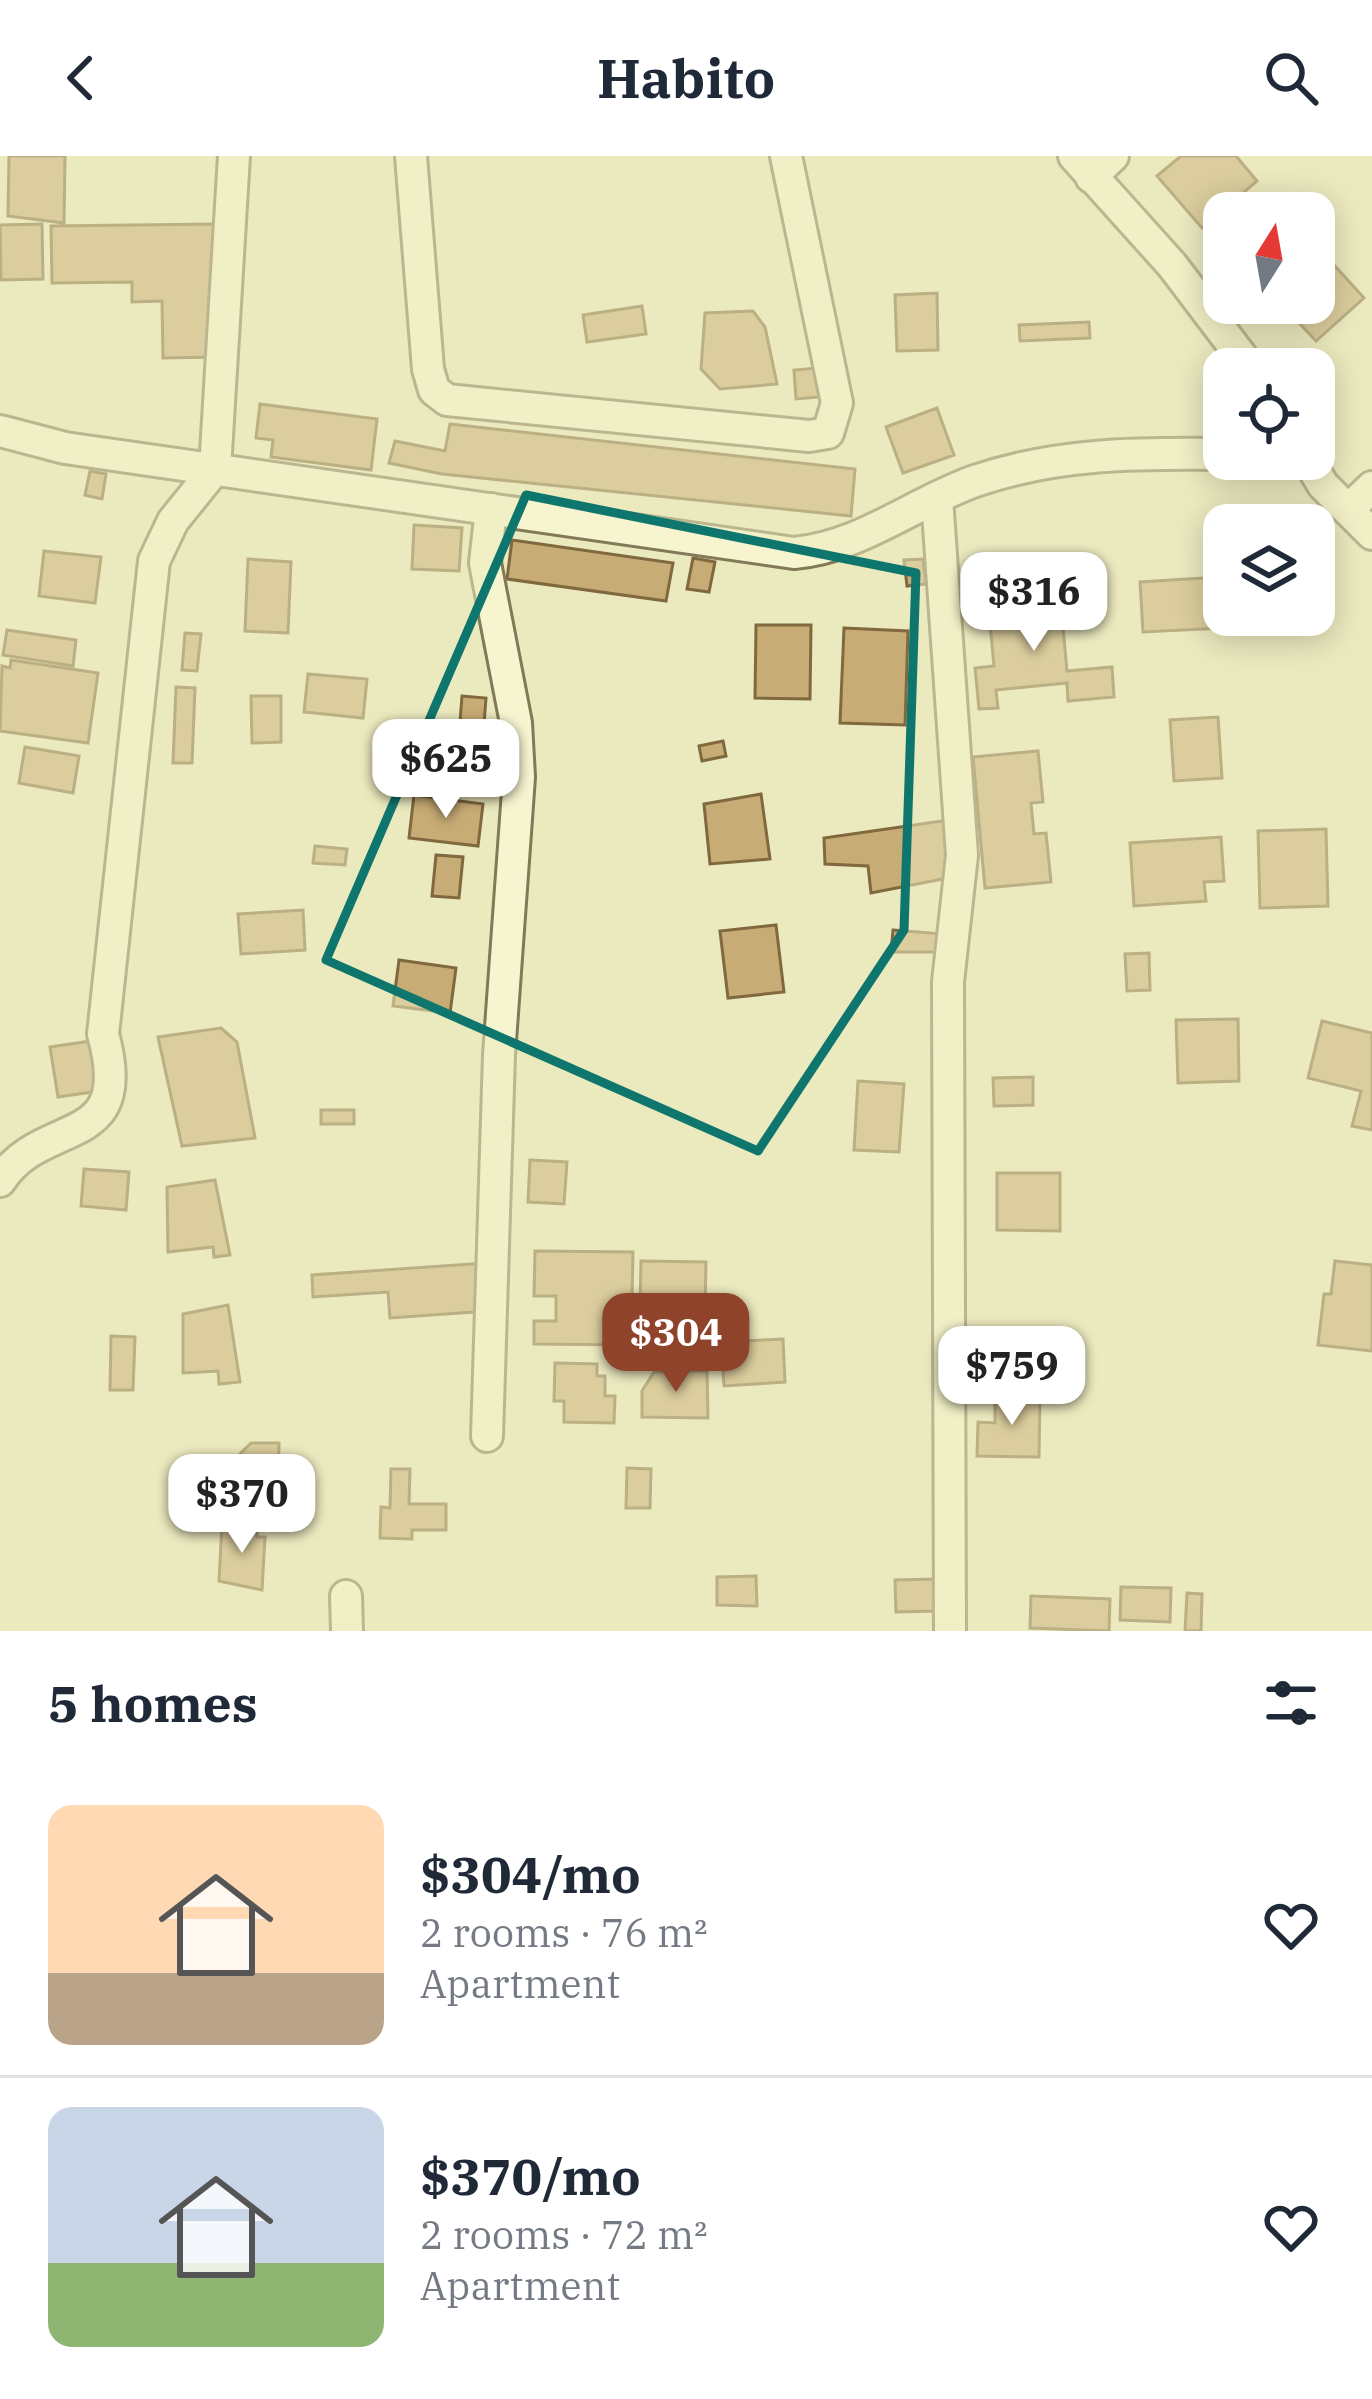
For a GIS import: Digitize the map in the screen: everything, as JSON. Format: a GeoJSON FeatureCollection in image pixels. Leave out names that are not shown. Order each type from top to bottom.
{"type":"FeatureCollection","features":[{"type":"Feature","properties":{"kind":"street"},"geometry":{"type":"LineString","coordinates":[[0,1181],[10,1165],[100,1113],[112,1088],[113,1071],[103,1034],[154,561],[172,521],[215,469],[234,156]]}},
{"type":"Feature","properties":{"kind":"street"},"geometry":{"type":"LineString","coordinates":[[411,156],[428,369],[434,390],[447,400],[809,436],[828,433],[837,403],[786,156]]}},
{"type":"Feature","properties":{"kind":"street"},"geometry":{"type":"LineString","coordinates":[[1093,163],[1234,348]]}},
{"type":"Feature","properties":{"kind":"street"},"geometry":{"type":"LineString","coordinates":[[0,431],[28,442],[794,553],[852,541],[937,498],[1048,460],[1115,453],[1203,454]]}},
{"type":"Feature","properties":{"kind":"street"},"geometry":{"type":"LineString","coordinates":[[1324,480],[1372,534]]}},
{"type":"Feature","properties":{"kind":"street"},"geometry":{"type":"LineString","coordinates":[[1348,509],[1372,487]]}},
{"type":"Feature","properties":{"kind":"street"},"geometry":{"type":"LineString","coordinates":[[937,498],[962,855],[948,982],[950,1631]]}},
{"type":"Feature","properties":{"kind":"street"},"geometry":{"type":"LineString","coordinates":[[487,1436],[499,1054],[519,777],[516,724],[485,563],[491,509]]}},
{"type":"Feature","properties":{"kind":"street"},"geometry":{"type":"LineString","coordinates":[[346,1596],[347,1631]]}},
{"type":"Feature","properties":{"kind":"highlighted area"},"geometry":{"type":"Polygon","coordinates":[[[526,495],[916,573],[904,930],[758,1151],[326,960],[526,495]]]}},
{"type":"Feature","properties":{"kind":"building"},"geometry":{"type":"Polygon","coordinates":[[[9,156],[65,156],[64,223],[8,216],[9,156]]]}},
{"type":"Feature","properties":{"kind":"building"},"geometry":{"type":"Polygon","coordinates":[[[1181,156],[1236,156],[1257,181],[1244,192],[1203,192],[1202,228],[1157,176],[1181,156]]]}},
{"type":"Feature","properties":{"kind":"building"},"geometry":{"type":"Polygon","coordinates":[[[42,224],[43,279],[1,280],[0,225],[42,224]]]}},
{"type":"Feature","properties":{"kind":"building"},"geometry":{"type":"Polygon","coordinates":[[[215,224],[218,357],[163,358],[162,301],[132,302],[132,282],[52,283],[51,226],[215,224]]]}},
{"type":"Feature","properties":{"kind":"building"},"geometry":{"type":"Polygon","coordinates":[[[1335,266],[1364,298],[1335,324],[1335,266]]]}},
{"type":"Feature","properties":{"kind":"building"},"geometry":{"type":"Polygon","coordinates":[[[937,293],[938,350],[897,351],[895,295],[937,293]]]}},
{"type":"Feature","properties":{"kind":"building"},"geometry":{"type":"Polygon","coordinates":[[[642,306],[646,334],[587,342],[583,315],[642,306]]]}},
{"type":"Feature","properties":{"kind":"building"},"geometry":{"type":"Polygon","coordinates":[[[753,311],[765,327],[777,384],[720,389],[701,369],[705,313],[753,311]]]}},
{"type":"Feature","properties":{"kind":"building"},"geometry":{"type":"Polygon","coordinates":[[[1089,322],[1090,338],[1020,341],[1019,325],[1089,322]]]}},
{"type":"Feature","properties":{"kind":"building"},"geometry":{"type":"Polygon","coordinates":[[[1300,324],[1335,324],[1316,341],[1300,324]]]}},
{"type":"Feature","properties":{"kind":"building"},"geometry":{"type":"Polygon","coordinates":[[[817,368],[820,397],[796,399],[794,370],[817,368]]]}},
{"type":"Feature","properties":{"kind":"building"},"geometry":{"type":"Polygon","coordinates":[[[260,404],[377,419],[371,470],[271,457],[273,440],[256,438],[260,404]]]}},
{"type":"Feature","properties":{"kind":"building"},"geometry":{"type":"Polygon","coordinates":[[[937,408],[954,455],[903,473],[886,427],[937,408]]]}},
{"type":"Feature","properties":{"kind":"building"},"geometry":{"type":"Polygon","coordinates":[[[450,424],[855,469],[851,516],[442,474],[389,463],[395,441],[445,451],[450,424]]]}},
{"type":"Feature","properties":{"kind":"building"},"geometry":{"type":"Polygon","coordinates":[[[90,471],[106,474],[102,499],[85,495],[90,471]]]}},
{"type":"Feature","properties":{"kind":"building"},"geometry":{"type":"Polygon","coordinates":[[[414,525],[462,528],[459,571],[412,569],[414,525]]]}},
{"type":"Feature","properties":{"kind":"building"},"geometry":{"type":"Polygon","coordinates":[[[512,540],[673,563],[666,601],[507,579],[512,540]]]}},
{"type":"Feature","properties":{"kind":"building"},"geometry":{"type":"Polygon","coordinates":[[[44,551],[101,557],[95,603],[39,596],[44,551]]]}},
{"type":"Feature","properties":{"kind":"building"},"geometry":{"type":"Polygon","coordinates":[[[693,558],[715,562],[709,592],[687,589],[693,558]]]}},
{"type":"Feature","properties":{"kind":"building"},"geometry":{"type":"Polygon","coordinates":[[[248,559],[291,562],[288,633],[245,631],[248,559]]]}},
{"type":"Feature","properties":{"kind":"building"},"geometry":{"type":"Polygon","coordinates":[[[923,559],[926,584],[907,586],[904,560],[923,559]]]}},
{"type":"Feature","properties":{"kind":"building"},"geometry":{"type":"Polygon","coordinates":[[[1203,578],[1203,629],[1143,632],[1140,582],[1203,578]]]}},
{"type":"Feature","properties":{"kind":"building"},"geometry":{"type":"Polygon","coordinates":[[[1060,596],[1067,671],[1112,667],[1114,697],[1068,701],[1067,683],[996,690],[998,708],[979,709],[975,668],[994,666],[988,602],[1060,596]]]}},
{"type":"Feature","properties":{"kind":"building"},"geometry":{"type":"Polygon","coordinates":[[[756,625],[811,625],[810,699],[755,698],[756,625]]]}},
{"type":"Feature","properties":{"kind":"building"},"geometry":{"type":"Polygon","coordinates":[[[844,628],[908,631],[905,725],[840,723],[844,628]]]}},
{"type":"Feature","properties":{"kind":"building"},"geometry":{"type":"Polygon","coordinates":[[[7,630],[76,640],[73,666],[3,655],[7,630]]]}},
{"type":"Feature","properties":{"kind":"building"},"geometry":{"type":"Polygon","coordinates":[[[185,633],[201,634],[197,671],[182,670],[185,633]]]}},
{"type":"Feature","properties":{"kind":"building"},"geometry":{"type":"Polygon","coordinates":[[[11,660],[98,673],[88,743],[0,731],[2,666],[10,668],[11,660]]]}},
{"type":"Feature","properties":{"kind":"building"},"geometry":{"type":"Polygon","coordinates":[[[308,674],[367,679],[363,718],[304,712],[308,674]]]}},
{"type":"Feature","properties":{"kind":"building"},"geometry":{"type":"Polygon","coordinates":[[[176,687],[195,688],[192,763],[173,763],[176,687]]]}},
{"type":"Feature","properties":{"kind":"building"},"geometry":{"type":"Polygon","coordinates":[[[251,696],[281,696],[281,742],[252,743],[251,696]]]}},
{"type":"Feature","properties":{"kind":"building"},"geometry":{"type":"Polygon","coordinates":[[[462,696],[486,698],[482,750],[458,748],[462,696]]]}},
{"type":"Feature","properties":{"kind":"building"},"geometry":{"type":"Polygon","coordinates":[[[1218,717],[1222,778],[1174,781],[1170,720],[1218,717]]]}},
{"type":"Feature","properties":{"kind":"building"},"geometry":{"type":"Polygon","coordinates":[[[723,741],[726,756],[702,761],[699,746],[723,741]]]}},
{"type":"Feature","properties":{"kind":"building"},"geometry":{"type":"Polygon","coordinates":[[[25,747],[79,756],[73,793],[19,783],[25,747]]]}},
{"type":"Feature","properties":{"kind":"building"},"geometry":{"type":"Polygon","coordinates":[[[1038,751],[1043,802],[1031,803],[1034,834],[1046,833],[1051,882],[985,888],[973,757],[1038,751]]]}},
{"type":"Feature","properties":{"kind":"building"},"geometry":{"type":"Polygon","coordinates":[[[761,794],[770,859],[710,864],[704,804],[761,794]]]}},
{"type":"Feature","properties":{"kind":"building"},"geometry":{"type":"Polygon","coordinates":[[[414,795],[483,804],[478,846],[409,838],[414,795]]]}},
{"type":"Feature","properties":{"kind":"building"},"geometry":{"type":"Polygon","coordinates":[[[949,820],[953,877],[871,893],[868,866],[825,864],[824,838],[949,820]]]}},
{"type":"Feature","properties":{"kind":"building"},"geometry":{"type":"Polygon","coordinates":[[[1326,829],[1328,906],[1260,908],[1258,831],[1326,829]]]}},
{"type":"Feature","properties":{"kind":"building"},"geometry":{"type":"Polygon","coordinates":[[[1221,837],[1224,881],[1204,882],[1206,901],[1134,906],[1130,843],[1221,837]]]}},
{"type":"Feature","properties":{"kind":"building"},"geometry":{"type":"Polygon","coordinates":[[[315,846],[347,849],[345,865],[313,863],[315,846]]]}},
{"type":"Feature","properties":{"kind":"building"},"geometry":{"type":"Polygon","coordinates":[[[436,855],[463,857],[459,898],[432,896],[436,855]]]}},
{"type":"Feature","properties":{"kind":"building"},"geometry":{"type":"Polygon","coordinates":[[[303,910],[305,950],[241,954],[238,914],[303,910]]]}},
{"type":"Feature","properties":{"kind":"building"},"geometry":{"type":"Polygon","coordinates":[[[776,925],[784,992],[728,998],[720,931],[776,925]]]}},
{"type":"Feature","properties":{"kind":"building"},"geometry":{"type":"Polygon","coordinates":[[[893,930],[944,934],[940,952],[891,952],[893,930]]]}},
{"type":"Feature","properties":{"kind":"building"},"geometry":{"type":"Polygon","coordinates":[[[1149,953],[1150,990],[1127,991],[1125,954],[1149,953]]]}},
{"type":"Feature","properties":{"kind":"building"},"geometry":{"type":"Polygon","coordinates":[[[399,960],[456,968],[450,1013],[393,1006],[399,960]]]}},
{"type":"Feature","properties":{"kind":"building"},"geometry":{"type":"Polygon","coordinates":[[[1238,1019],[1239,1081],[1178,1083],[1176,1020],[1238,1019]]]}},
{"type":"Feature","properties":{"kind":"building"},"geometry":{"type":"Polygon","coordinates":[[[1322,1021],[1372,1033],[1372,1130],[1352,1126],[1361,1091],[1308,1078],[1322,1021]]]}},
{"type":"Feature","properties":{"kind":"building"},"geometry":{"type":"Polygon","coordinates":[[[221,1028],[237,1042],[255,1138],[182,1146],[158,1037],[221,1028]]]}},
{"type":"Feature","properties":{"kind":"building"},"geometry":{"type":"Polygon","coordinates":[[[98,1040],[106,1090],[58,1097],[50,1047],[98,1040]]]}},
{"type":"Feature","properties":{"kind":"building"},"geometry":{"type":"Polygon","coordinates":[[[1033,1077],[1033,1105],[994,1106],[993,1078],[1033,1077]]]}},
{"type":"Feature","properties":{"kind":"building"},"geometry":{"type":"Polygon","coordinates":[[[858,1081],[904,1084],[899,1152],[854,1150],[858,1081]]]}},
{"type":"Feature","properties":{"kind":"building"},"geometry":{"type":"Polygon","coordinates":[[[321,1110],[354,1110],[354,1124],[321,1124],[321,1110]]]}},
{"type":"Feature","properties":{"kind":"building"},"geometry":{"type":"Polygon","coordinates":[[[530,1160],[567,1162],[564,1204],[528,1202],[530,1160]]]}},
{"type":"Feature","properties":{"kind":"building"},"geometry":{"type":"Polygon","coordinates":[[[84,1169],[129,1172],[126,1210],[81,1206],[84,1169]]]}},
{"type":"Feature","properties":{"kind":"building"},"geometry":{"type":"Polygon","coordinates":[[[997,1173],[1060,1173],[1060,1231],[997,1230],[997,1173]]]}},
{"type":"Feature","properties":{"kind":"building"},"geometry":{"type":"Polygon","coordinates":[[[215,1180],[230,1255],[214,1257],[213,1247],[168,1252],[167,1187],[215,1180]]]}},
{"type":"Feature","properties":{"kind":"building"},"geometry":{"type":"Polygon","coordinates":[[[535,1251],[633,1252],[631,1345],[534,1344],[534,1321],[556,1321],[556,1296],[534,1296],[535,1251]]]}},
{"type":"Feature","properties":{"kind":"building"},"geometry":{"type":"Polygon","coordinates":[[[641,1261],[706,1262],[704,1349],[639,1349],[641,1261]]]}},
{"type":"Feature","properties":{"kind":"building"},"geometry":{"type":"Polygon","coordinates":[[[1335,1261],[1372,1265],[1372,1351],[1318,1345],[1324,1294],[1331,1294],[1335,1261]]]}},
{"type":"Feature","properties":{"kind":"building"},"geometry":{"type":"Polygon","coordinates":[[[485,1263],[488,1311],[390,1318],[388,1292],[313,1297],[312,1275],[485,1263]]]}},
{"type":"Feature","properties":{"kind":"building"},"geometry":{"type":"Polygon","coordinates":[[[228,1305],[240,1382],[219,1384],[218,1371],[183,1373],[183,1314],[228,1305]]]}},
{"type":"Feature","properties":{"kind":"building"},"geometry":{"type":"Polygon","coordinates":[[[111,1336],[135,1337],[133,1390],[110,1390],[111,1336]]]}},
{"type":"Feature","properties":{"kind":"building"},"geometry":{"type":"Polygon","coordinates":[[[783,1339],[785,1382],[724,1386],[721,1342],[783,1339]]]}},
{"type":"Feature","properties":{"kind":"building"},"geometry":{"type":"Polygon","coordinates":[[[555,1363],[597,1364],[597,1376],[605,1376],[605,1396],[615,1396],[614,1423],[564,1422],[564,1401],[554,1401],[555,1363]]]}},
{"type":"Feature","properties":{"kind":"building"},"geometry":{"type":"Polygon","coordinates":[[[707,1371],[708,1418],[642,1417],[642,1391],[654,1372],[707,1371]]]}},
{"type":"Feature","properties":{"kind":"building"},"geometry":{"type":"Polygon","coordinates":[[[995,1395],[1040,1396],[1039,1457],[977,1456],[978,1422],[995,1423],[995,1395]]]}},
{"type":"Feature","properties":{"kind":"building"},"geometry":{"type":"Polygon","coordinates":[[[251,1443],[279,1443],[278,1515],[225,1513],[227,1467],[251,1443]]]}},
{"type":"Feature","properties":{"kind":"building"},"geometry":{"type":"Polygon","coordinates":[[[627,1468],[651,1469],[650,1508],[626,1508],[627,1468]]]}},
{"type":"Feature","properties":{"kind":"building"},"geometry":{"type":"Polygon","coordinates":[[[391,1469],[410,1469],[409,1504],[446,1504],[446,1530],[412,1530],[412,1539],[380,1538],[381,1507],[390,1508],[391,1469]]]}},
{"type":"Feature","properties":{"kind":"building"},"geometry":{"type":"Polygon","coordinates":[[[222,1524],[257,1526],[257,1537],[265,1537],[262,1590],[219,1581],[222,1524]]]}},
{"type":"Feature","properties":{"kind":"building"},"geometry":{"type":"Polygon","coordinates":[[[756,1576],[757,1606],[717,1605],[717,1577],[756,1576]]]}},
{"type":"Feature","properties":{"kind":"building"},"geometry":{"type":"Polygon","coordinates":[[[935,1579],[936,1611],[896,1612],[895,1580],[935,1579]]]}},
{"type":"Feature","properties":{"kind":"building"},"geometry":{"type":"Polygon","coordinates":[[[1121,1587],[1171,1588],[1170,1622],[1120,1620],[1121,1587]]]}},
{"type":"Feature","properties":{"kind":"building"},"geometry":{"type":"Polygon","coordinates":[[[1187,1593],[1202,1594],[1201,1631],[1185,1631],[1187,1593]]]}},
{"type":"Feature","properties":{"kind":"building"},"geometry":{"type":"Polygon","coordinates":[[[1031,1596],[1110,1599],[1109,1631],[1030,1628],[1031,1596]]]}}]}
